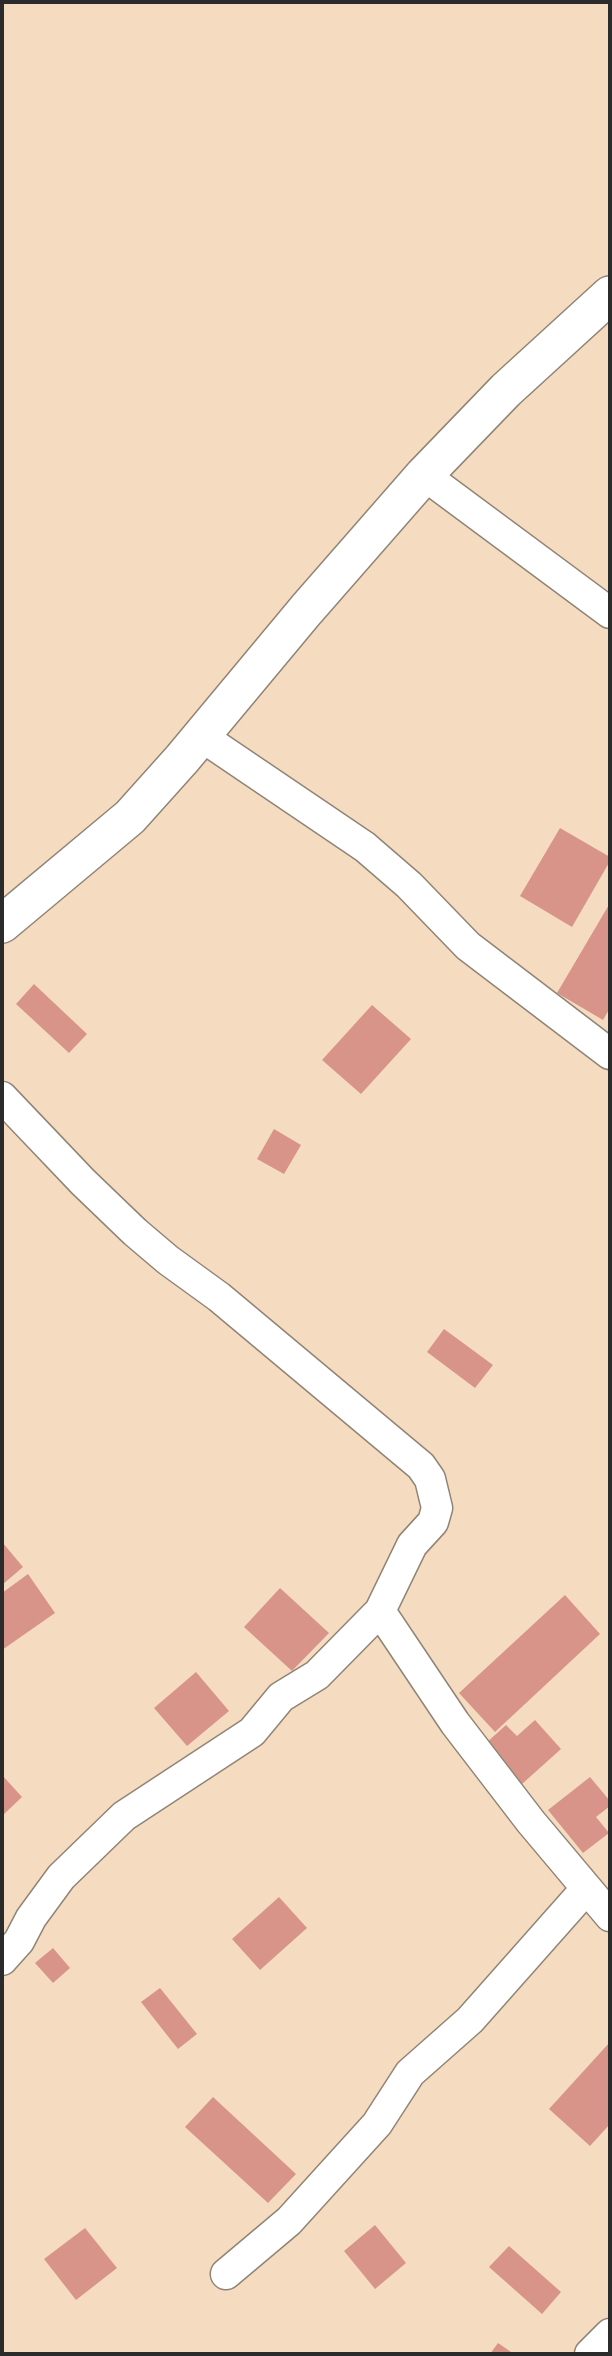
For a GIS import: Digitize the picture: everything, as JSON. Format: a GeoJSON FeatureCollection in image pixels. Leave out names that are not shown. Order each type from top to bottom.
{"type":"FeatureCollection","features":[{"type":"Feature","properties":{"kind":"street"},"geometry":{"type":"LineString","coordinates":[[2,924],[130,817],[424,475],[506,390],[610,295]]}},
{"type":"Feature","properties":{"kind":"street"},"geometry":{"type":"LineString","coordinates":[[424,475],[610,613]]}},
{"type":"Feature","properties":{"kind":"street"},"geometry":{"type":"LineString","coordinates":[[201,736],[365,847],[409,885],[468,946],[610,1054]]}},
{"type":"Feature","properties":{"kind":"street"},"geometry":{"type":"LineString","coordinates":[[2,1097],[135,1232],[219,1297],[421,1466],[430,1479],[437,1508],[433,1522],[412,1545],[380,1611],[317,1675],[281,1698],[252,1731],[124,1816],[61,1877],[37,1908],[19,1941],[2,1960]]}},
{"type":"Feature","properties":{"kind":"street"},"geometry":{"type":"LineString","coordinates":[[380,1611],[455,1723],[610,1916]]}},
{"type":"Feature","properties":{"kind":"street"},"geometry":{"type":"LineString","coordinates":[[226,2274],[289,2221],[377,2124],[410,2073],[470,2021],[586,1889]]}},
{"type":"Feature","properties":{"kind":"street"},"geometry":{"type":"LineString","coordinates":[[590,2354],[610,2334]]}},
{"type":"Feature","properties":{"kind":"building"},"geometry":{"type":"Polygon","coordinates":[[[560,828],[610,857],[572,927],[520,896],[560,828]]]}},
{"type":"Feature","properties":{"kind":"building"},"geometry":{"type":"Polygon","coordinates":[[[610,903],[610,1008],[603,1020],[557,993],[610,903]]]}},
{"type":"Feature","properties":{"kind":"building"},"geometry":{"type":"Polygon","coordinates":[[[34,984],[87,1034],[69,1053],[16,1004],[34,984]]]}},
{"type":"Feature","properties":{"kind":"building"},"geometry":{"type":"Polygon","coordinates":[[[372,1005],[411,1039],[361,1094],[322,1060],[372,1005]]]}},
{"type":"Feature","properties":{"kind":"building"},"geometry":{"type":"Polygon","coordinates":[[[274,1129],[301,1145],[284,1174],[257,1159],[274,1129]]]}},
{"type":"Feature","properties":{"kind":"building"},"geometry":{"type":"Polygon","coordinates":[[[444,1329],[493,1365],[475,1388],[427,1352],[444,1329]]]}},
{"type":"Feature","properties":{"kind":"building"},"geometry":{"type":"Polygon","coordinates":[[[2,1542],[23,1567],[2,1585],[2,1542]]]}},
{"type":"Feature","properties":{"kind":"building"},"geometry":{"type":"Polygon","coordinates":[[[28,1574],[55,1613],[2,1650],[2,1593],[28,1574]]]}},
{"type":"Feature","properties":{"kind":"building"},"geometry":{"type":"Polygon","coordinates":[[[280,1588],[329,1633],[292,1671],[244,1627],[280,1588]]]}},
{"type":"Feature","properties":{"kind":"building"},"geometry":{"type":"Polygon","coordinates":[[[565,1595],[600,1634],[495,1732],[459,1693],[565,1595]]]}},
{"type":"Feature","properties":{"kind":"building"},"geometry":{"type":"Polygon","coordinates":[[[196,1672],[229,1711],[187,1746],[154,1708],[196,1672]]]}},
{"type":"Feature","properties":{"kind":"building"},"geometry":{"type":"Polygon","coordinates":[[[535,1720],[561,1749],[522,1784],[485,1744],[506,1725],[517,1736],[535,1720]]]}},
{"type":"Feature","properties":{"kind":"building"},"geometry":{"type":"Polygon","coordinates":[[[2,1775],[22,1797],[2,1816],[2,1775]]]}},
{"type":"Feature","properties":{"kind":"building"},"geometry":{"type":"Polygon","coordinates":[[[590,1777],[610,1801],[610,1806],[596,1817],[609,1833],[583,1853],[548,1810],[590,1777]]]}},
{"type":"Feature","properties":{"kind":"building"},"geometry":{"type":"Polygon","coordinates":[[[279,1897],[307,1928],[260,1970],[232,1939],[279,1897]]]}},
{"type":"Feature","properties":{"kind":"building"},"geometry":{"type":"Polygon","coordinates":[[[53,1948],[70,1968],[53,1983],[35,1963],[53,1948]]]}},
{"type":"Feature","properties":{"kind":"building"},"geometry":{"type":"Polygon","coordinates":[[[160,1988],[197,2034],[178,2049],[141,2002],[160,1988]]]}},
{"type":"Feature","properties":{"kind":"building"},"geometry":{"type":"Polygon","coordinates":[[[610,2042],[610,2124],[590,2146],[549,2109],[610,2042]]]}},
{"type":"Feature","properties":{"kind":"building"},"geometry":{"type":"Polygon","coordinates":[[[213,2097],[296,2174],[268,2203],[185,2127],[213,2097]]]}},
{"type":"Feature","properties":{"kind":"building"},"geometry":{"type":"Polygon","coordinates":[[[375,2225],[406,2263],[375,2289],[344,2251],[375,2225]]]}},
{"type":"Feature","properties":{"kind":"building"},"geometry":{"type":"Polygon","coordinates":[[[85,2228],[117,2268],[76,2300],[44,2259],[85,2228]]]}},
{"type":"Feature","properties":{"kind":"building"},"geometry":{"type":"Polygon","coordinates":[[[509,2246],[561,2292],[542,2314],[489,2267],[509,2246]]]}},
{"type":"Feature","properties":{"kind":"building"},"geometry":{"type":"Polygon","coordinates":[[[498,2343],[514,2354],[490,2354],[498,2343]]]}}]}
